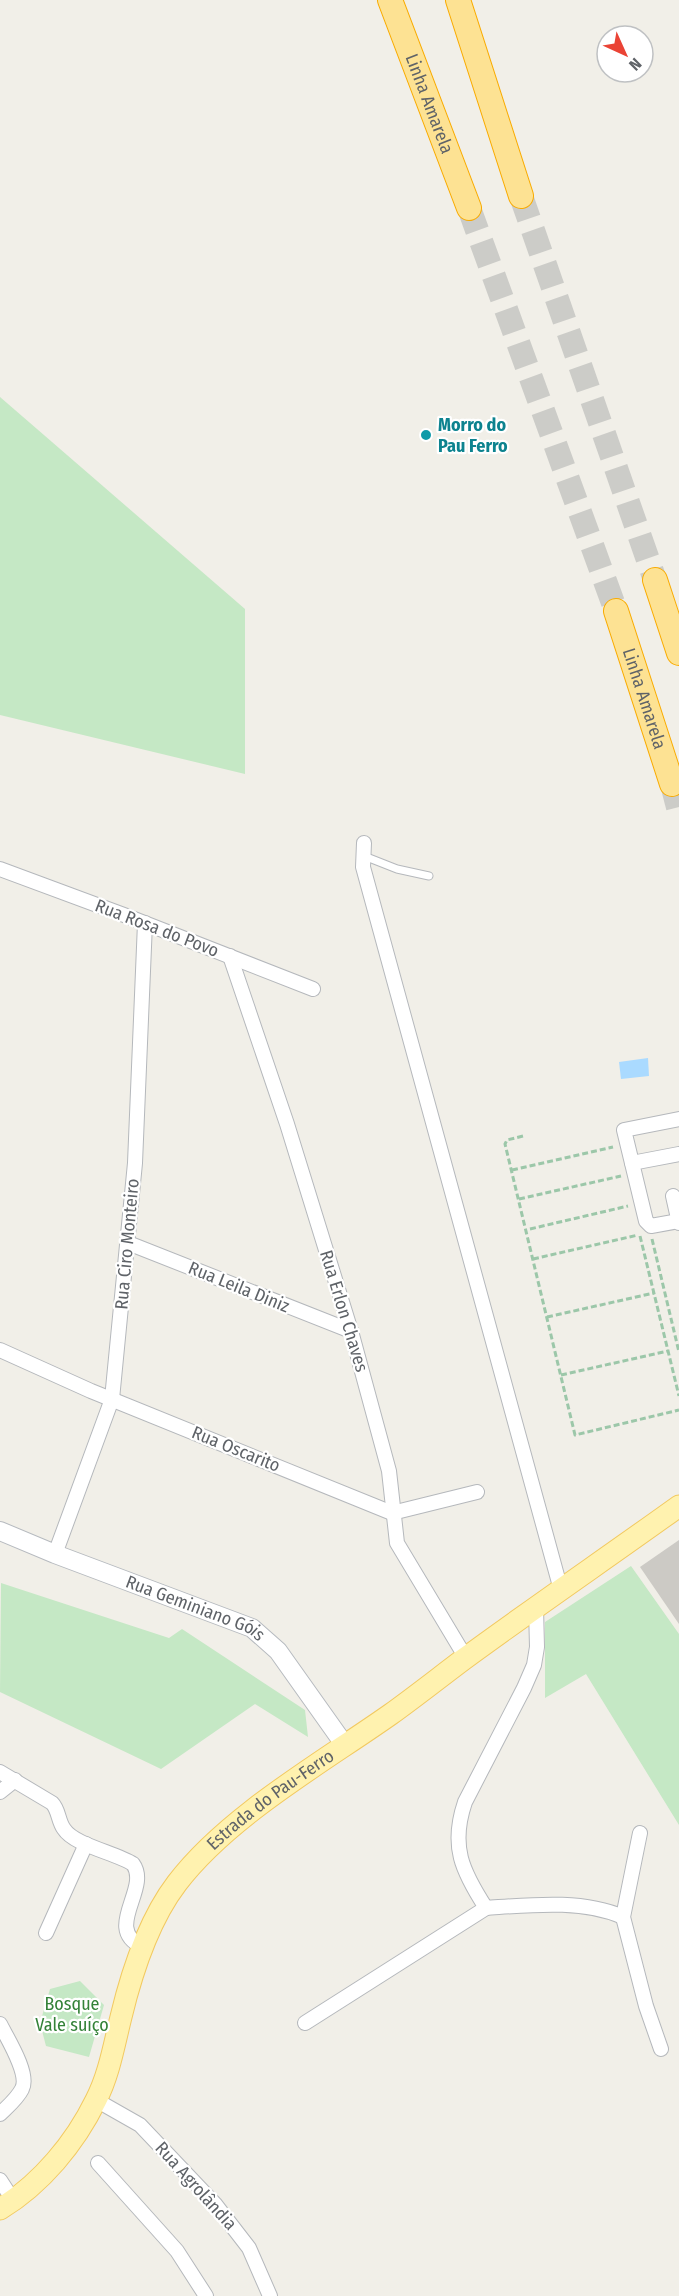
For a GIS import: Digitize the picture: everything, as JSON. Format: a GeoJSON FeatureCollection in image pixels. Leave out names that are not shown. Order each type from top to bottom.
{"type":"FeatureCollection","features":[{"type":"Feature","properties":{"kind":"highway","name":"Linha Amarela"},"geometry":{"type":"LineString","coordinates":[[390,0],[468,208]]}},
{"type":"Feature","properties":{"kind":"highway"},"geometry":{"type":"LineString","coordinates":[[458,0],[521,196]]}},
{"type":"Feature","properties":{"kind":"highway"},"geometry":{"type":"LineString","coordinates":[[655,580],[679,653]]}},
{"type":"Feature","properties":{"kind":"highway","name":"Linha Amarela"},"geometry":{"type":"LineString","coordinates":[[616,612],[672,784]]}},
{"type":"Feature","properties":{"kind":"main road","name":"Estrada do Pau-Ferro"},"geometry":{"type":"LineString","coordinates":[[7,2204],[62,2154],[96,2100],[108,2069],[126,1995],[143,1947],[158,1913],[177,1883],[205,1852],[257,1808],[344,1744],[390,1714],[679,1506]]}},
{"type":"Feature","properties":{"kind":"street"},"geometry":{"type":"LineString","coordinates":[[364,850],[363,867],[561,1590]]}},
{"type":"Feature","properties":{"kind":"street","name":"Rua Rosa do Povo"},"geometry":{"type":"LineString","coordinates":[[0,869],[313,989]]}},
{"type":"Feature","properties":{"kind":"street","name":"Rua Ciro Monteiro"},"geometry":{"type":"LineString","coordinates":[[55,1554],[111,1399],[135,1163],[145,923]]}},
{"type":"Feature","properties":{"kind":"street","name":"Rua Erlon Chaves"},"geometry":{"type":"LineString","coordinates":[[230,956],[287,1124],[351,1331],[389,1471],[392,1513],[400,1550],[466,1658]]}},
{"type":"Feature","properties":{"kind":"street"},"geometry":{"type":"LineString","coordinates":[[673,1196],[679,1222],[648,1225],[624,1130],[679,1119]]}},
{"type":"Feature","properties":{"kind":"street"},"geometry":{"type":"LineString","coordinates":[[633,1168],[679,1154]]}},
{"type":"Feature","properties":{"kind":"street","name":"Rua Leila Diniz"},"geometry":{"type":"LineString","coordinates":[[128,1243],[351,1331]]}},
{"type":"Feature","properties":{"kind":"street","name":"Rua Oscarito"},"geometry":{"type":"LineString","coordinates":[[0,1350],[111,1399],[392,1513]]}},
{"type":"Feature","properties":{"kind":"street"},"geometry":{"type":"LineString","coordinates":[[392,1513],[477,1492]]}},
{"type":"Feature","properties":{"kind":"street","name":"Rua Geminiano Góis"},"geometry":{"type":"LineString","coordinates":[[1,1533],[252,1628],[278,1651],[344,1744]]}},
{"type":"Feature","properties":{"kind":"street"},"geometry":{"type":"LineString","coordinates":[[486,1908],[472,1887],[461,1861],[457,1841],[458,1821],[465,1802],[534,1665],[537,1647],[536,1608]]}},
{"type":"Feature","properties":{"kind":"street"},"geometry":{"type":"LineString","coordinates":[[0,1772],[52,1803],[57,1808],[64,1831],[86,1844],[128,1860],[136,1868],[137,1875],[125,1929],[130,1940],[143,1947]]}},
{"type":"Feature","properties":{"kind":"street"},"geometry":{"type":"LineString","coordinates":[[0,1792],[15,1780]]}},
{"type":"Feature","properties":{"kind":"street"},"geometry":{"type":"LineString","coordinates":[[640,1833],[623,1917],[646,2006],[661,2049]]}},
{"type":"Feature","properties":{"kind":"street"},"geometry":{"type":"LineString","coordinates":[[46,1933],[86,1844]]}},
{"type":"Feature","properties":{"kind":"street"},"geometry":{"type":"LineString","coordinates":[[305,2023],[486,1908],[575,1906],[608,1910],[623,1917]]}},
{"type":"Feature","properties":{"kind":"street"},"geometry":{"type":"LineString","coordinates":[[0,2024],[19,2062],[24,2080],[23,2088],[0,2114]]}},
{"type":"Feature","properties":{"kind":"street","name":"Rua Agrolândia"},"geometry":{"type":"LineString","coordinates":[[96,2100],[140,2125],[215,2204],[249,2248],[270,2296]]}},
{"type":"Feature","properties":{"kind":"street"},"geometry":{"type":"LineString","coordinates":[[98,2163],[177,2252],[206,2296]]}},
{"type":"Feature","properties":{"kind":"street"},"geometry":{"type":"LineString","coordinates":[[0,2180],[7,2204]]}},
{"type":"Feature","properties":{"kind":"lane"},"geometry":{"type":"LineString","coordinates":[[364,850],[397,869],[429,876]]}},
{"type":"Feature","properties":{"kind":"path"},"geometry":{"type":"LineString","coordinates":[[523,1136],[505,1141],[575,1434],[679,1410]]}},
{"type":"Feature","properties":{"kind":"path"},"geometry":{"type":"LineString","coordinates":[[512,1170],[618,1146]]}},
{"type":"Feature","properties":{"kind":"path"},"geometry":{"type":"LineString","coordinates":[[518,1199],[633,1168]]}},
{"type":"Feature","properties":{"kind":"path"},"geometry":{"type":"LineString","coordinates":[[530,1229],[641,1203]]}},
{"type":"Feature","properties":{"kind":"path"},"geometry":{"type":"LineString","coordinates":[[533,1259],[639,1234],[679,1396]]}},
{"type":"Feature","properties":{"kind":"path"},"geometry":{"type":"LineString","coordinates":[[652,1237],[679,1352]]}},
{"type":"Feature","properties":{"kind":"path"},"geometry":{"type":"LineString","coordinates":[[547,1317],[654,1293]]}},
{"type":"Feature","properties":{"kind":"path"},"geometry":{"type":"LineString","coordinates":[[561,1375],[668,1351]]}},
{"type":"Feature","properties":{"kind":"green space"},"geometry":{"type":"Polygon","coordinates":[[[0,397],[245,609],[245,774],[0,715],[0,397]]]}},
{"type":"Feature","properties":{"kind":"green space"},"geometry":{"type":"Polygon","coordinates":[[[631,1566],[679,1634],[679,1825],[586,1674],[545,1698],[545,1622],[631,1566]]]}},
{"type":"Feature","properties":{"kind":"green space"},"geometry":{"type":"Polygon","coordinates":[[[1,1583],[169,1638],[182,1629],[305,1710],[308,1737],[255,1704],[161,1769],[0,1692],[1,1583]]]}},
{"type":"Feature","properties":{"kind":"green space","name":"Bosque Vale suíço"},"geometry":{"type":"Polygon","coordinates":[[[80,1981],[104,2005],[89,2057],[46,2046],[40,2023],[50,1989],[80,1981]]]}},
{"type":"Feature","properties":{"kind":"water"},"geometry":{"type":"Polygon","coordinates":[[[648,1058],[649,1076],[621,1079],[619,1062],[648,1058]]]}},
{"type":"Feature","properties":{"kind":"building"},"geometry":{"type":"Polygon","coordinates":[[[679,1540],[679,1624],[640,1567],[679,1540]]]}},
{"type":"Feature","properties":{"kind":"tunnel"},"geometry":{"type":"LineString","coordinates":[[521,196],[655,580]]}},
{"type":"Feature","properties":{"kind":"tunnel"},"geometry":{"type":"LineString","coordinates":[[469,208],[616,611]]}},
{"type":"Feature","properties":{"kind":"tunnel"},"geometry":{"type":"LineString","coordinates":[[672,784],[679,811]]}},
{"type":"Feature","properties":{"kind":"place","name":"Morro do Pau Ferro"},"geometry":{"type":"Point","coordinates":[426,435]}}]}
